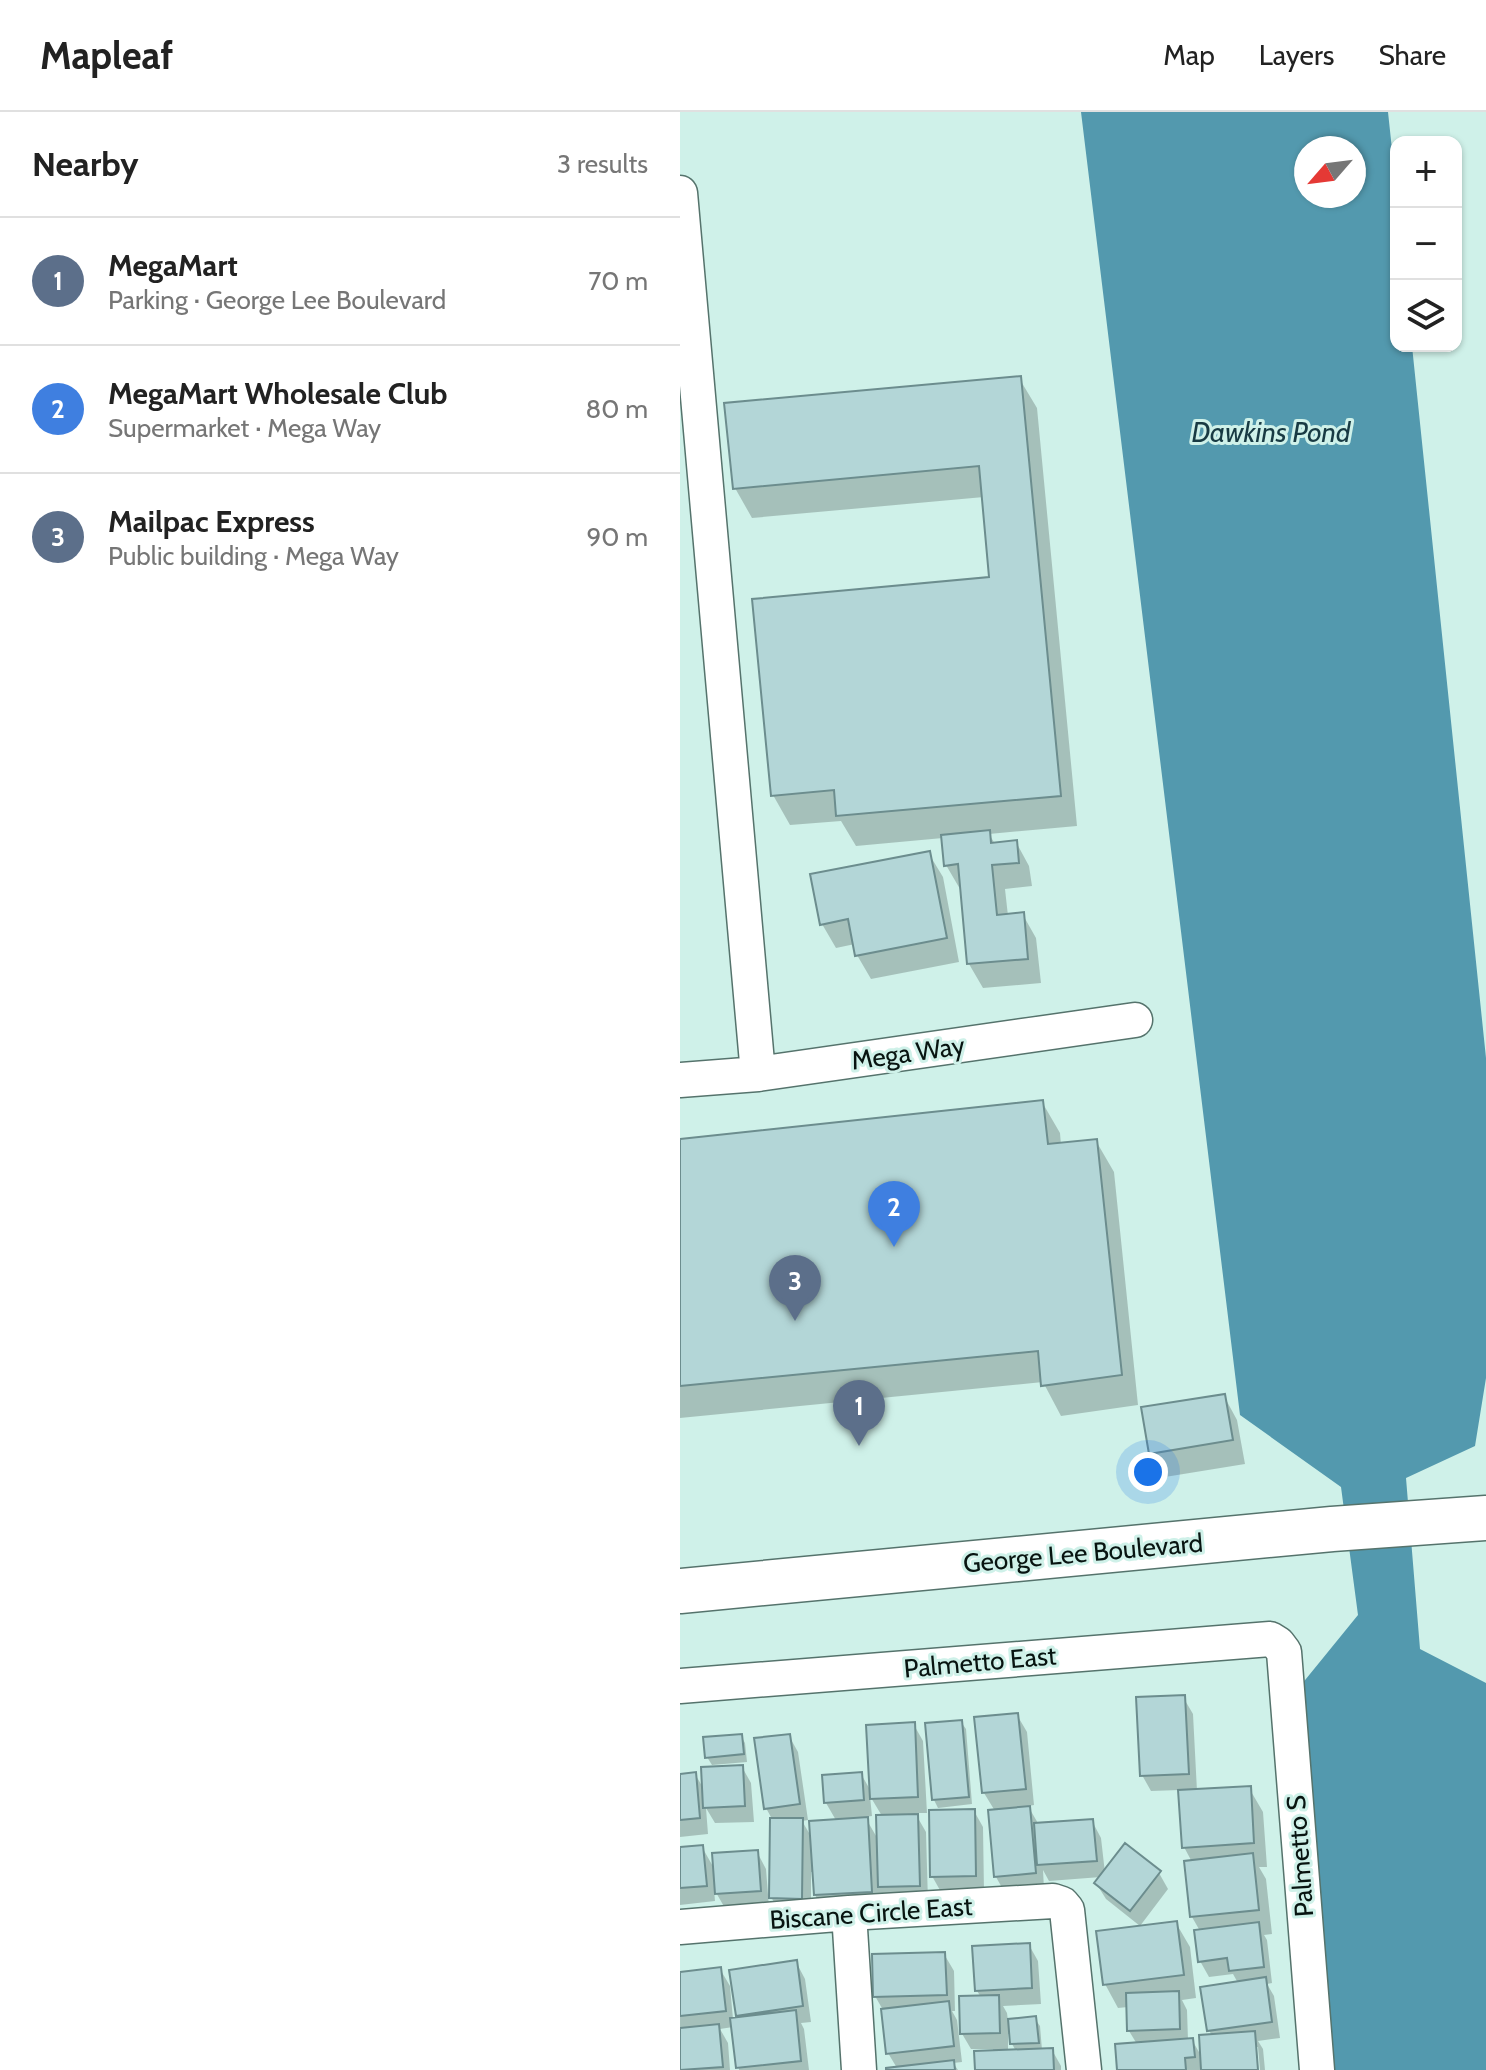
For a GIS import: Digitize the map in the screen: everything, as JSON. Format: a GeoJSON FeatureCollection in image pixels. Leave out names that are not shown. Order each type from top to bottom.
{"type":"FeatureCollection","features":[{"type":"Feature","properties":{"kind":"main road","name":"George Lee Boulevard"},"geometry":{"type":"LineString","coordinates":[[680,1591],[1332,1529],[1486,1518]]}},
{"type":"Feature","properties":{"kind":"street"},"geometry":{"type":"LineString","coordinates":[[680,193],[758,1074]]}},
{"type":"Feature","properties":{"kind":"street","name":"Mega Way"},"geometry":{"type":"LineString","coordinates":[[680,1080],[758,1074],[1135,1020]]}},
{"type":"Feature","properties":{"kind":"street","name":"Palmetto East"},"geometry":{"type":"LineString","coordinates":[[680,1686],[1270,1639],[1278,1644]]}},
{"type":"Feature","properties":{"kind":"street","name":"Palmetto S"},"geometry":{"type":"LineString","coordinates":[[1278,1644],[1284,1652],[1317,2070]]}},
{"type":"Feature","properties":{"kind":"street","name":"Biscane Circle East"},"geometry":{"type":"LineString","coordinates":[[680,1927],[849,1913],[1053,1901],[1062,1904],[1067,1910],[1084,2070]]}},
{"type":"Feature","properties":{"kind":"street"},"geometry":{"type":"LineString","coordinates":[[849,1913],[859,2070]]}},
{"type":"Feature","properties":{"kind":"water","name":"Dawkins Pond"},"geometry":{"type":"Polygon","coordinates":[[[1081,112],[1388,112],[1390,352],[1413,352],[1486,1058],[1486,1378],[1475,1446],[1406,1478],[1420,1649],[1486,1683],[1486,2070],[1304,2070],[1275,1717],[1358,1615],[1341,1487],[1240,1415],[1081,112]]]}},
{"type":"Feature","properties":{"kind":"building"},"geometry":{"type":"Polygon","coordinates":[[[1021,376],[1061,796],[836,816],[834,790],[771,796],[752,599],[989,577],[979,466],[733,489],[724,403],[1021,376]]]}},
{"type":"Feature","properties":{"kind":"building"},"geometry":{"type":"Polygon","coordinates":[[[990,830],[991,843],[1017,840],[1019,863],[992,865],[997,915],[1024,912],[1028,959],[967,964],[958,864],[944,866],[941,835],[990,830]]]}},
{"type":"Feature","properties":{"kind":"building"},"geometry":{"type":"Polygon","coordinates":[[[930,851],[947,938],[855,956],[848,919],[820,925],[810,874],[930,851]]]}},
{"type":"Feature","properties":{"kind":"building"},"geometry":{"type":"Polygon","coordinates":[[[1043,1100],[1048,1144],[1097,1139],[1122,1375],[1041,1386],[1038,1351],[680,1386],[680,1139],[1043,1100]]]}},
{"type":"Feature","properties":{"kind":"building"},"geometry":{"type":"Polygon","coordinates":[[[1225,1394],[1233,1440],[1149,1454],[1141,1407],[1225,1394]]]}},
{"type":"Feature","properties":{"kind":"building"},"geometry":{"type":"Polygon","coordinates":[[[1185,1695],[1189,1774],[1140,1776],[1136,1697],[1185,1695]]]}},
{"type":"Feature","properties":{"kind":"building"},"geometry":{"type":"Polygon","coordinates":[[[1018,1713],[1026,1789],[982,1793],[974,1717],[1018,1713]]]}},
{"type":"Feature","properties":{"kind":"building"},"geometry":{"type":"Polygon","coordinates":[[[962,1720],[969,1797],[932,1800],[925,1723],[962,1720]]]}},
{"type":"Feature","properties":{"kind":"building"},"geometry":{"type":"Polygon","coordinates":[[[915,1722],[918,1797],[870,1799],[866,1725],[915,1722]]]}},
{"type":"Feature","properties":{"kind":"building"},"geometry":{"type":"Polygon","coordinates":[[[742,1734],[744,1754],[705,1758],[703,1737],[742,1734]]]}},
{"type":"Feature","properties":{"kind":"building"},"geometry":{"type":"Polygon","coordinates":[[[790,1734],[800,1804],[764,1809],[754,1738],[790,1734]]]}},
{"type":"Feature","properties":{"kind":"building"},"geometry":{"type":"Polygon","coordinates":[[[743,1765],[745,1806],[703,1808],[701,1767],[743,1765]]]}},
{"type":"Feature","properties":{"kind":"building"},"geometry":{"type":"Polygon","coordinates":[[[696,1772],[700,1818],[680,1820],[680,1774],[696,1772]]]}},
{"type":"Feature","properties":{"kind":"building"},"geometry":{"type":"Polygon","coordinates":[[[862,1772],[864,1800],[824,1803],[822,1775],[862,1772]]]}},
{"type":"Feature","properties":{"kind":"building"},"geometry":{"type":"Polygon","coordinates":[[[1251,1786],[1254,1843],[1182,1848],[1178,1790],[1251,1786]]]}},
{"type":"Feature","properties":{"kind":"building"},"geometry":{"type":"Polygon","coordinates":[[[1030,1806],[1036,1873],[994,1877],[988,1810],[1030,1806]]]}},
{"type":"Feature","properties":{"kind":"building"},"geometry":{"type":"Polygon","coordinates":[[[975,1809],[976,1876],[930,1877],[929,1810],[975,1809]]]}},
{"type":"Feature","properties":{"kind":"building"},"geometry":{"type":"Polygon","coordinates":[[[918,1814],[920,1886],[878,1887],[876,1815],[918,1814]]]}},
{"type":"Feature","properties":{"kind":"building"},"geometry":{"type":"Polygon","coordinates":[[[868,1817],[872,1892],[814,1895],[809,1821],[868,1817]]]}},
{"type":"Feature","properties":{"kind":"building"},"geometry":{"type":"Polygon","coordinates":[[[770,1818],[803,1818],[802,1899],[769,1898],[770,1818]]]}},
{"type":"Feature","properties":{"kind":"building"},"geometry":{"type":"Polygon","coordinates":[[[1093,1819],[1097,1861],[1037,1865],[1034,1823],[1093,1819]]]}},
{"type":"Feature","properties":{"kind":"building"},"geometry":{"type":"Polygon","coordinates":[[[1125,1843],[1161,1871],[1130,1911],[1094,1883],[1125,1843]]]}},
{"type":"Feature","properties":{"kind":"building"},"geometry":{"type":"Polygon","coordinates":[[[703,1845],[707,1886],[680,1888],[680,1847],[703,1845]]]}},
{"type":"Feature","properties":{"kind":"building"},"geometry":{"type":"Polygon","coordinates":[[[758,1850],[761,1891],[715,1894],[712,1853],[758,1850]]]}},
{"type":"Feature","properties":{"kind":"building"},"geometry":{"type":"Polygon","coordinates":[[[1253,1853],[1259,1910],[1190,1917],[1184,1861],[1253,1853]]]}},
{"type":"Feature","properties":{"kind":"building"},"geometry":{"type":"Polygon","coordinates":[[[1177,1921],[1184,1975],[1103,1985],[1096,1931],[1177,1921]]]}},
{"type":"Feature","properties":{"kind":"building"},"geometry":{"type":"Polygon","coordinates":[[[1259,1922],[1264,1967],[1229,1971],[1227,1958],[1198,1962],[1194,1930],[1259,1922]]]}},
{"type":"Feature","properties":{"kind":"building"},"geometry":{"type":"Polygon","coordinates":[[[1030,1943],[1032,1988],[975,1991],[972,1946],[1030,1943]]]}},
{"type":"Feature","properties":{"kind":"building"},"geometry":{"type":"Polygon","coordinates":[[[945,1952],[947,1995],[873,1997],[872,1954],[945,1952]]]}},
{"type":"Feature","properties":{"kind":"building"},"geometry":{"type":"Polygon","coordinates":[[[797,1960],[803,2006],[736,2016],[729,1970],[797,1960]]]}},
{"type":"Feature","properties":{"kind":"building"},"geometry":{"type":"Polygon","coordinates":[[[721,1967],[726,2011],[680,2016],[680,1972],[721,1967]]]}},
{"type":"Feature","properties":{"kind":"building"},"geometry":{"type":"Polygon","coordinates":[[[1266,1977],[1272,2022],[1207,2031],[1200,1987],[1266,1977]]]}},
{"type":"Feature","properties":{"kind":"building"},"geometry":{"type":"Polygon","coordinates":[[[1179,1991],[1180,2029],[1127,2031],[1126,1993],[1179,1991]]]}},
{"type":"Feature","properties":{"kind":"building"},"geometry":{"type":"Polygon","coordinates":[[[999,1995],[1000,2033],[960,2034],[959,1996],[999,1995]]]}},
{"type":"Feature","properties":{"kind":"building"},"geometry":{"type":"Polygon","coordinates":[[[949,2001],[954,2046],[886,2054],[881,2009],[949,2001]]]}},
{"type":"Feature","properties":{"kind":"building"},"geometry":{"type":"Polygon","coordinates":[[[796,2010],[801,2061],[736,2068],[730,2018],[796,2010]]]}},
{"type":"Feature","properties":{"kind":"building"},"geometry":{"type":"Polygon","coordinates":[[[1036,2016],[1039,2043],[1010,2044],[1008,2019],[1036,2016]]]}},
{"type":"Feature","properties":{"kind":"building"},"geometry":{"type":"Polygon","coordinates":[[[719,2024],[723,2067],[680,2070],[680,2028],[719,2024]]]}},
{"type":"Feature","properties":{"kind":"building"},"geometry":{"type":"Polygon","coordinates":[[[1255,2031],[1258,2070],[1201,2070],[1199,2035],[1255,2031]]]}},
{"type":"Feature","properties":{"kind":"building"},"geometry":{"type":"Polygon","coordinates":[[[1193,2038],[1195,2057],[1185,2058],[1186,2070],[1117,2070],[1115,2044],[1193,2038]]]}},
{"type":"Feature","properties":{"kind":"building"},"geometry":{"type":"Polygon","coordinates":[[[1053,2048],[1054,2070],[975,2070],[974,2051],[1053,2048]]]}},
{"type":"Feature","properties":{"kind":"building"},"geometry":{"type":"Polygon","coordinates":[[[954,2060],[955,2070],[886,2070],[886,2068],[954,2060]]]}},
{"type":"Feature","properties":{"kind":"place","name":"MegaMart Wholesale Club"},"geometry":{"type":"Point","coordinates":[894,1247]}},
{"type":"Feature","properties":{"kind":"place","name":"Mailpac Express"},"geometry":{"type":"Point","coordinates":[795,1321]}},
{"type":"Feature","properties":{"kind":"place","name":"MegaMart"},"geometry":{"type":"Point","coordinates":[859,1446]}}]}
